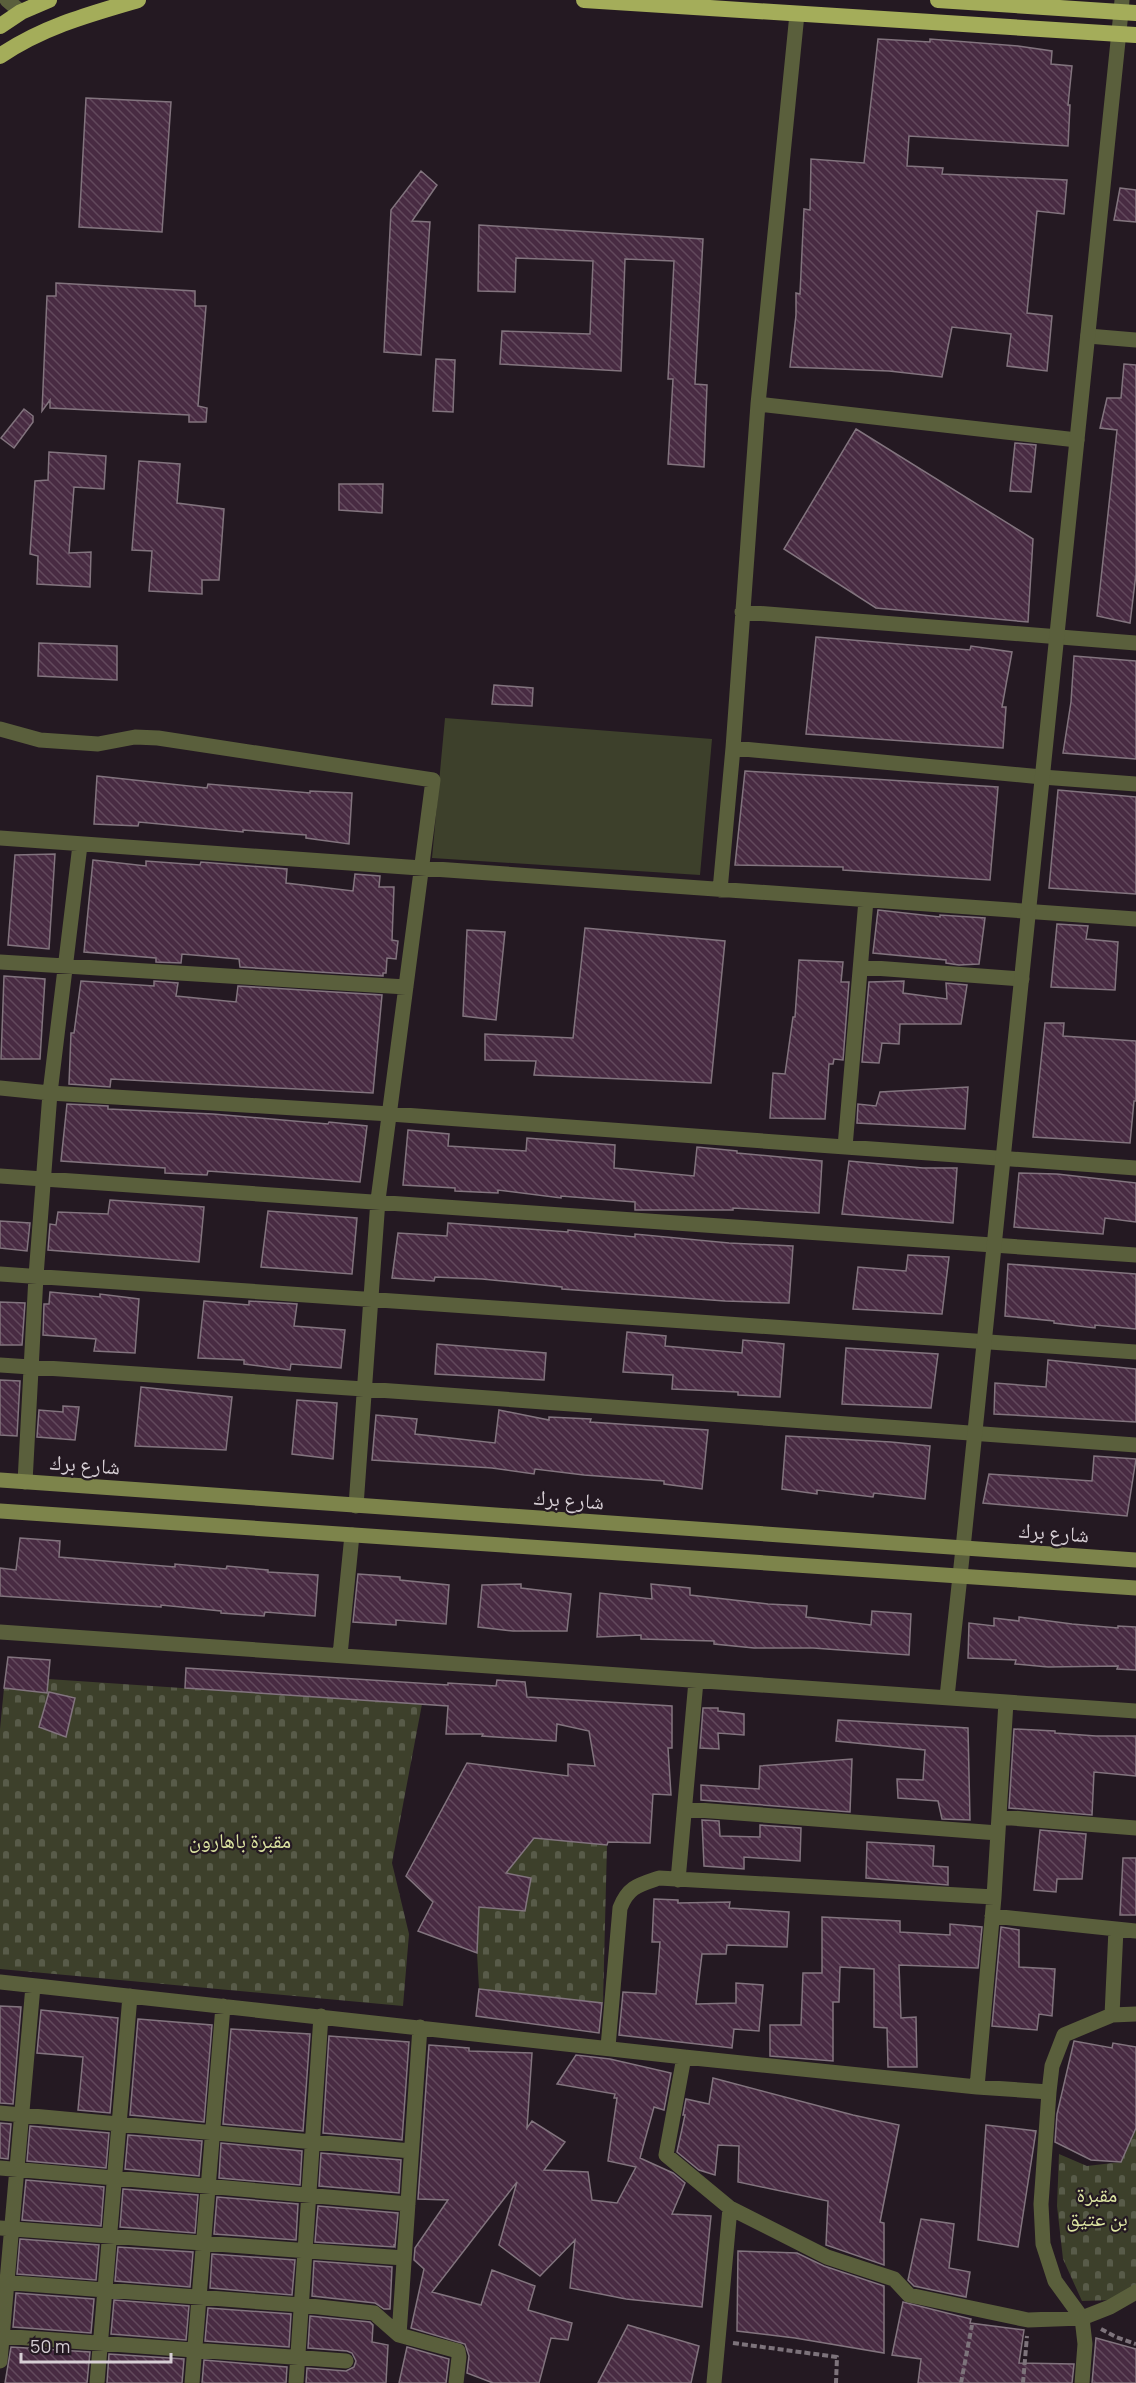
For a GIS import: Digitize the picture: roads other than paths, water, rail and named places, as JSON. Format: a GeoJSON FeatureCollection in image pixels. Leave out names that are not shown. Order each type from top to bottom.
{"type":"FeatureCollection","features":[{"type":"Feature","properties":{"kind":"highway"},"geometry":{"type":"LineString","coordinates":[[0,26],[21,12],[49,0]]}},
{"type":"Feature","properties":{"kind":"highway"},"geometry":{"type":"LineString","coordinates":[[0,56],[15,45],[69,20],[138,0]]}},
{"type":"Feature","properties":{"kind":"highway"},"geometry":{"type":"LineString","coordinates":[[584,0],[1128,34]]}},
{"type":"Feature","properties":{"kind":"highway"},"geometry":{"type":"LineString","coordinates":[[938,0],[1126,8]]}},
{"type":"Feature","properties":{"kind":"main road","name":"شارع برك"},"geometry":{"type":"LineString","coordinates":[[0,1480],[1136,1560]]}},
{"type":"Feature","properties":{"kind":"main road"},"geometry":{"type":"LineString","coordinates":[[0,1511],[1136,1588]]}},
{"type":"Feature","properties":{"kind":"street"},"geometry":{"type":"LineString","coordinates":[[7,0],[21,12]]}},
{"type":"Feature","properties":{"kind":"street"},"geometry":{"type":"LineString","coordinates":[[947,1697],[1088,336],[1128,34],[1126,8]]}},
{"type":"Feature","properties":{"kind":"street"},"geometry":{"type":"LineString","coordinates":[[720,890],[733,748],[758,404],[797,14]]}},
{"type":"Feature","properties":{"kind":"street"},"geometry":{"type":"LineString","coordinates":[[1088,336],[1136,340]]}},
{"type":"Feature","properties":{"kind":"street"},"geometry":{"type":"LineString","coordinates":[[758,404],[1077,440]]}},
{"type":"Feature","properties":{"kind":"street"},"geometry":{"type":"LineString","coordinates":[[742,612],[1136,643]]}},
{"type":"Feature","properties":{"kind":"street"},"geometry":{"type":"LineString","coordinates":[[0,729],[40,740],[98,744],[135,737],[158,738],[433,780],[378,1200],[356,1506]]}},
{"type":"Feature","properties":{"kind":"street"},"geometry":{"type":"LineString","coordinates":[[733,748],[1136,784]]}},
{"type":"Feature","properties":{"kind":"street"},"geometry":{"type":"LineString","coordinates":[[0,838],[1136,919]]}},
{"type":"Feature","properties":{"kind":"street"},"geometry":{"type":"LineString","coordinates":[[25,1482],[42,1178],[50,1093],[81,845]]}},
{"type":"Feature","properties":{"kind":"street"},"geometry":{"type":"LineString","coordinates":[[845,1147],[866,900]]}},
{"type":"Feature","properties":{"kind":"street"},"geometry":{"type":"LineString","coordinates":[[0,962],[406,987]]}},
{"type":"Feature","properties":{"kind":"street"},"geometry":{"type":"LineString","coordinates":[[861,967],[1022,979]]}},
{"type":"Feature","properties":{"kind":"street"},"geometry":{"type":"LineString","coordinates":[[0,1088],[1136,1168]]}},
{"type":"Feature","properties":{"kind":"street"},"geometry":{"type":"LineString","coordinates":[[0,1176],[378,1200],[1136,1255]]}},
{"type":"Feature","properties":{"kind":"street"},"geometry":{"type":"LineString","coordinates":[[0,1274],[1136,1352]]}},
{"type":"Feature","properties":{"kind":"street"},"geometry":{"type":"LineString","coordinates":[[0,1365],[1136,1445]]}},
{"type":"Feature","properties":{"kind":"street"},"geometry":{"type":"LineString","coordinates":[[340,1655],[352,1535]]}},
{"type":"Feature","properties":{"kind":"street"},"geometry":{"type":"LineString","coordinates":[[0,1632],[1136,1710]]}},
{"type":"Feature","properties":{"kind":"street"},"geometry":{"type":"LineString","coordinates":[[678,1880],[696,1681]]}},
{"type":"Feature","properties":{"kind":"street"},"geometry":{"type":"LineString","coordinates":[[977,2087],[994,1897],[1006,1702]]}},
{"type":"Feature","properties":{"kind":"street"},"geometry":{"type":"LineString","coordinates":[[685,1809],[998,1833]]}},
{"type":"Feature","properties":{"kind":"street"},"geometry":{"type":"LineString","coordinates":[[999,1817],[1136,1828]]}},
{"type":"Feature","properties":{"kind":"street"},"geometry":{"type":"LineString","coordinates":[[608,2047],[620,1908],[625,1895],[637,1885],[659,1878],[994,1897]]}},
{"type":"Feature","properties":{"kind":"street"},"geometry":{"type":"LineString","coordinates":[[992,1916],[1136,1931]]}},
{"type":"Feature","properties":{"kind":"street"},"geometry":{"type":"LineString","coordinates":[[1112,2015],[1116,1929]]}},
{"type":"Feature","properties":{"kind":"street"},"geometry":{"type":"LineString","coordinates":[[0,1982],[684,2057],[977,2087],[1049,2092]]}},
{"type":"Feature","properties":{"kind":"street"},"geometry":{"type":"LineString","coordinates":[[0,2361],[6,2228],[17,2170],[33,1986]]}},
{"type":"Feature","properties":{"kind":"street"},"geometry":{"type":"LineString","coordinates":[[98,2383],[130,1996]]}},
{"type":"Feature","properties":{"kind":"street"},"geometry":{"type":"LineString","coordinates":[[192,2383],[223,2006]]}},
{"type":"Feature","properties":{"kind":"street"},"geometry":{"type":"LineString","coordinates":[[1082,2383],[1084,2344],[1082,2318],[1055,2281],[1043,2244],[1041,2204],[1052,2066],[1064,2035],[1112,2015],[1136,2014]]}},
{"type":"Feature","properties":{"kind":"street"},"geometry":{"type":"LineString","coordinates":[[296,2383],[321,2016]]}},
{"type":"Feature","properties":{"kind":"street"},"geometry":{"type":"LineString","coordinates":[[399,2336],[420,2027]]}},
{"type":"Feature","properties":{"kind":"street"},"geometry":{"type":"LineString","coordinates":[[684,2057],[666,2155],[730,2208],[827,2257],[894,2279],[909,2295],[1028,2320],[1082,2318],[1110,2307],[1136,2292]]}},
{"type":"Feature","properties":{"kind":"street"},"geometry":{"type":"LineString","coordinates":[[0,2113],[411,2151]]}},
{"type":"Feature","properties":{"kind":"street"},"geometry":{"type":"LineString","coordinates":[[0,2168],[408,2204]]}},
{"type":"Feature","properties":{"kind":"street"},"geometry":{"type":"LineString","coordinates":[[714,2383],[730,2208]]}},
{"type":"Feature","properties":{"kind":"street"},"geometry":{"type":"LineString","coordinates":[[6,2228],[404,2258]]}},
{"type":"Feature","properties":{"kind":"street"},"geometry":{"type":"LineString","coordinates":[[4,2283],[301,2305],[374,2313],[399,2336],[458,2351],[456,2383]]}},
{"type":"Feature","properties":{"kind":"street"},"geometry":{"type":"LineString","coordinates":[[1,2336],[346,2361]]}},
{"type":"Feature","properties":{"kind":"park label","name":"مقبرة باهارون"},"geometry":{"type":"Point","coordinates":[240,1841]}},
{"type":"Feature","properties":{"kind":"park label","name":"مقبرة بن عتيق"},"geometry":{"type":"Point","coordinates":[1097,2207]}}]}
